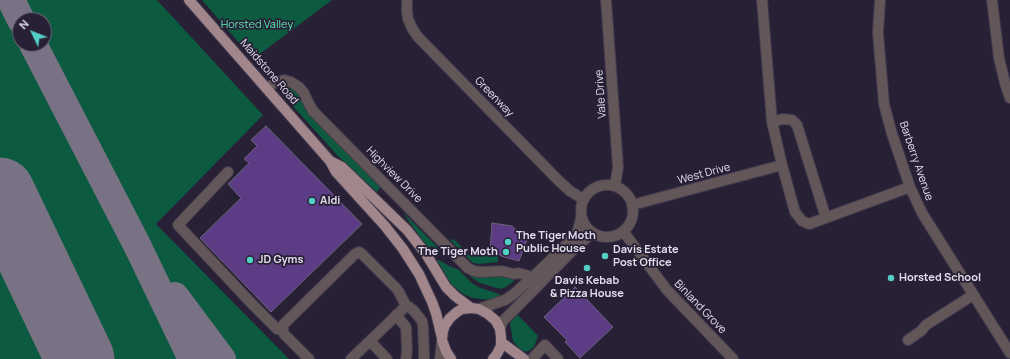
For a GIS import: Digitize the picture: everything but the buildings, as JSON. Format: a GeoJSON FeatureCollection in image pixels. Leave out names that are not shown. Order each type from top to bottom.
{"type":"FeatureCollection","features":[{"type":"Feature","properties":{"kind":"main road","name":"Maidstone Road"},"geometry":{"type":"LineString","coordinates":[[189,0],[330,161],[336,172],[385,226],[409,257],[432,302],[442,339],[446,351],[451,359]]}},
{"type":"Feature","properties":{"kind":"main road","name":"Maidstone Road"},"geometry":{"type":"LineString","coordinates":[[330,161],[342,167],[407,230],[422,248],[446,287],[455,296],[492,316],[500,329]]}},
{"type":"Feature","properties":{"kind":"main road"},"geometry":{"type":"LineString","coordinates":[[442,339],[445,325],[452,316],[462,309],[475,308]]}},
{"type":"Feature","properties":{"kind":"main road"},"geometry":{"type":"LineString","coordinates":[[493,359],[500,350],[500,329]]}},
{"type":"Feature","properties":{"kind":"main road"},"geometry":{"type":"LineString","coordinates":[[501,342],[524,359]]}},
{"type":"Feature","properties":{"kind":"street","name":"Greenway"},"geometry":{"type":"LineString","coordinates":[[407,0],[408,19],[418,37],[559,181],[574,194],[583,199]]}},
{"type":"Feature","properties":{"kind":"street","name":"Vale Drive"},"geometry":{"type":"LineString","coordinates":[[606,0],[618,167],[615,186]]}},
{"type":"Feature","properties":{"kind":"street"},"geometry":{"type":"LineString","coordinates":[[762,0],[772,122],[782,166],[795,212],[802,221],[809,224],[910,187]]}},
{"type":"Feature","properties":{"kind":"street","name":"Barberry Avenue"},"geometry":{"type":"LineString","coordinates":[[880,0],[878,33],[884,104],[892,134],[910,187],[922,213],[1010,353]]}},
{"type":"Feature","properties":{"kind":"street"},"geometry":{"type":"LineString","coordinates":[[992,0],[999,58],[1010,98]]}},
{"type":"Feature","properties":{"kind":"street","name":"Highview Drive"},"geometry":{"type":"LineString","coordinates":[[267,88],[274,83],[284,80],[299,87],[304,93],[313,111],[468,268],[480,272],[502,270],[514,274],[518,273],[527,275],[531,278]]}},
{"type":"Feature","properties":{"kind":"street"},"geometry":{"type":"LineString","coordinates":[[772,122],[783,119],[792,120],[797,125],[826,218]]}},
{"type":"Feature","properties":{"kind":"street","name":"West Drive"},"geometry":{"type":"LineString","coordinates":[[632,205],[782,166]]}},
{"type":"Feature","properties":{"kind":"street"},"geometry":{"type":"LineString","coordinates":[[228,172],[178,225],[253,305],[277,329],[283,330]]}},
{"type":"Feature","properties":{"kind":"street"},"geometry":{"type":"LineString","coordinates":[[609,184],[620,188],[628,195],[632,205],[632,216],[630,222],[623,231],[616,235],[608,237],[592,233],[585,226],[581,218],[580,210],[583,199],[596,186],[609,184]]}},
{"type":"Feature","properties":{"kind":"street"},"geometry":{"type":"LineString","coordinates":[[475,308],[503,301],[523,286],[577,234],[581,218]]}},
{"type":"Feature","properties":{"kind":"street","name":"Binland Grove"},"geometry":{"type":"LineString","coordinates":[[623,231],[667,290],[734,359]]}},
{"type":"Feature","properties":{"kind":"street"},"geometry":{"type":"LineString","coordinates":[[500,329],[502,322],[573,250],[592,233]]}},
{"type":"Feature","properties":{"kind":"street"},"geometry":{"type":"LineString","coordinates":[[309,359],[285,335],[283,325],[357,252],[361,253],[393,285],[399,292],[405,305],[414,311],[422,321],[424,359]]}},
{"type":"Feature","properties":{"kind":"street"},"geometry":{"type":"LineString","coordinates":[[514,274],[523,286]]}},
{"type":"Feature","properties":{"kind":"street"},"geometry":{"type":"LineString","coordinates":[[908,340],[921,331],[926,325],[973,295]]}},
{"type":"Feature","properties":{"kind":"street"},"geometry":{"type":"LineString","coordinates":[[351,359],[405,305]]}},
{"type":"Feature","properties":{"kind":"street"},"geometry":{"type":"LineString","coordinates":[[396,315],[406,327],[406,359]]}},
{"type":"Feature","properties":{"kind":"street"},"geometry":{"type":"LineString","coordinates":[[440,359],[442,339]]}},
{"type":"Feature","properties":{"kind":"street"},"geometry":{"type":"LineString","coordinates":[[370,341],[387,359]]}},
{"type":"Feature","properties":{"kind":"street"},"geometry":{"type":"LineString","coordinates":[[532,359],[545,345],[558,359]]}},
{"type":"Feature","properties":{"kind":"green space"},"geometry":{"type":"Polygon","coordinates":[[[0,0],[157,0],[263,115],[156,224],[289,359],[0,359],[0,0]]]}},
{"type":"Feature","properties":{"kind":"green space","name":"Horsted Valley"},"geometry":{"type":"Polygon","coordinates":[[[202,0],[332,0],[253,59],[202,0]]]}},
{"type":"Feature","properties":{"kind":"green space"},"geometry":{"type":"Polygon","coordinates":[[[282,84],[292,86],[381,186],[377,192],[337,155],[281,93],[279,88],[282,84]]]}},
{"type":"Feature","properties":{"kind":"green space"},"geometry":{"type":"Polygon","coordinates":[[[404,213],[439,249],[439,253],[432,246],[428,248],[404,213]]]}},
{"type":"Feature","properties":{"kind":"green space"},"geometry":{"type":"Polygon","coordinates":[[[452,239],[455,240],[469,255],[498,255],[498,262],[479,264],[473,263],[451,241],[452,239]]]}},
{"type":"Feature","properties":{"kind":"green space"},"geometry":{"type":"Polygon","coordinates":[[[437,260],[458,269],[478,287],[499,294],[502,297],[490,300],[473,298],[463,294],[451,284],[437,260]]]}},
{"type":"Feature","properties":{"kind":"green space"},"geometry":{"type":"Polygon","coordinates":[[[457,263],[475,276],[482,277],[499,275],[511,278],[514,281],[506,287],[500,289],[480,283],[472,278],[457,263]]]}},
{"type":"Feature","properties":{"kind":"green space"},"geometry":{"type":"Polygon","coordinates":[[[517,314],[538,336],[534,347],[529,351],[523,351],[513,341],[510,324],[517,314]]]}},
{"type":"Feature","properties":{"kind":"taxiway"},"geometry":{"type":"LineString","coordinates":[[11,0],[17,12]]}},
{"type":"Feature","properties":{"kind":"taxiway"},"geometry":{"type":"LineString","coordinates":[[37,52],[137,245],[192,359]]}},
{"type":"Feature","properties":{"kind":"taxiway"},"geometry":{"type":"LineString","coordinates":[[175,296],[222,359]]}},
{"type":"Feature","properties":{"kind":"runway"},"geometry":{"type":"LineString","coordinates":[[0,192],[80,359]]}},
{"type":"Feature","properties":{"kind":"place","name":"Aldi"},"geometry":{"type":"Point","coordinates":[312,201]}},
{"type":"Feature","properties":{"kind":"place","name":"The Tiger Moth Public House"},"geometry":{"type":"Point","coordinates":[508,242]}},
{"type":"Feature","properties":{"kind":"place","name":"The Tiger Moth"},"geometry":{"type":"Point","coordinates":[506,252]}},
{"type":"Feature","properties":{"kind":"place","name":"Davis Estate Post Office"},"geometry":{"type":"Point","coordinates":[605,256]}},
{"type":"Feature","properties":{"kind":"place","name":"JD Gyms"},"geometry":{"type":"Point","coordinates":[250,260]}},
{"type":"Feature","properties":{"kind":"place","name":"Davis Kebab & Pizza House"},"geometry":{"type":"Point","coordinates":[587,268]}},
{"type":"Feature","properties":{"kind":"place","name":"Horsted School"},"geometry":{"type":"Point","coordinates":[891,278]}}]}
